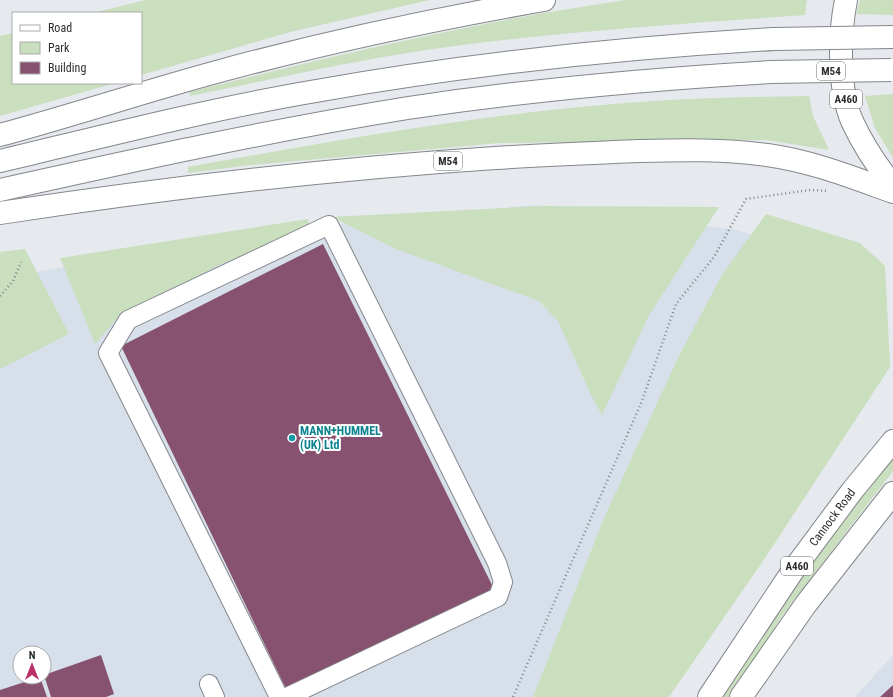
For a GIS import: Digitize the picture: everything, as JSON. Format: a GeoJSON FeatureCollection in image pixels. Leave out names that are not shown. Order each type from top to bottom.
{"type":"FeatureCollection","features":[{"type":"Feature","properties":{"kind":"highway"},"geometry":{"type":"LineString","coordinates":[[0,135],[219,71],[284,54],[439,19],[544,0]]}},
{"type":"Feature","properties":{"kind":"highway","name":"A460"},"geometry":{"type":"LineString","coordinates":[[846,0],[841,32],[843,79],[848,106],[861,139],[875,164],[893,186]]}},
{"type":"Feature","properties":{"kind":"highway"},"geometry":{"type":"LineString","coordinates":[[0,161],[299,94],[444,70],[580,53],[774,39],[893,37]]}},
{"type":"Feature","properties":{"kind":"highway","name":"M54"},"geometry":{"type":"LineString","coordinates":[[0,190],[228,142],[408,108],[589,85],[771,72],[892,70]]}},
{"type":"Feature","properties":{"kind":"highway","name":"M54"},"geometry":{"type":"LineString","coordinates":[[0,213],[223,182],[341,170],[525,156],[662,151],[718,151],[765,155],[800,161],[833,170],[893,192]]}},
{"type":"Feature","properties":{"kind":"highway","name":"Cannock Road"},"geometry":{"type":"LineString","coordinates":[[709,697],[794,569],[852,491],[893,440]]}},
{"type":"Feature","properties":{"kind":"highway","name":"A460"},"geometry":{"type":"LineString","coordinates":[[741,697],[806,604],[893,493]]}},
{"type":"Feature","properties":{"kind":"lane"},"geometry":{"type":"LineString","coordinates":[[279,697],[108,353],[128,320],[329,225],[493,556],[503,582],[498,597],[287,697]]}},
{"type":"Feature","properties":{"kind":"path"},"geometry":{"type":"LineString","coordinates":[[513,697],[642,401],[676,304],[714,257],[746,199],[810,190],[832,191]]}},
{"type":"Feature","properties":{"kind":"path"},"geometry":{"type":"LineString","coordinates":[[0,296],[13,282],[21,262]]}},
{"type":"Feature","properties":{"kind":"shaded area"},"geometry":{"type":"Polygon","coordinates":[[[535,205],[737,230],[863,272],[656,697],[0,697],[0,285],[36,272],[273,230],[535,205]]]}},
{"type":"Feature","properties":{"kind":"shaded area"},"geometry":{"type":"Polygon","coordinates":[[[893,655],[893,697],[855,697],[893,655]]]}},
{"type":"Feature","properties":{"kind":"green space"},"geometry":{"type":"Polygon","coordinates":[[[146,0],[430,0],[294,31],[142,75],[142,12],[97,12],[146,0]]]}},
{"type":"Feature","properties":{"kind":"green space"},"geometry":{"type":"Polygon","coordinates":[[[626,0],[807,0],[805,15],[616,29],[473,44],[367,60],[190,96],[189,92],[406,40],[516,18],[626,0]]]}},
{"type":"Feature","properties":{"kind":"green space"},"geometry":{"type":"Polygon","coordinates":[[[860,0],[893,0],[893,15],[856,14],[860,0]]]}},
{"type":"Feature","properties":{"kind":"green space"},"geometry":{"type":"Polygon","coordinates":[[[12,33],[12,84],[112,84],[0,116],[0,36],[12,33]]]}},
{"type":"Feature","properties":{"kind":"green space"},"geometry":{"type":"Polygon","coordinates":[[[893,94],[893,158],[875,128],[865,96],[893,94]]]}},
{"type":"Feature","properties":{"kind":"green space"},"geometry":{"type":"Polygon","coordinates":[[[809,96],[813,116],[829,150],[767,140],[500,143],[250,165],[188,173],[188,167],[406,129],[516,114],[649,101],[809,96]]]}},
{"type":"Feature","properties":{"kind":"green space"},"geometry":{"type":"Polygon","coordinates":[[[541,206],[719,207],[649,315],[602,415],[590,393],[558,321],[539,301],[396,249],[332,217],[541,206]]]}},
{"type":"Feature","properties":{"kind":"green space"},"geometry":{"type":"Polygon","coordinates":[[[766,214],[860,243],[885,266],[890,367],[765,558],[669,697],[533,697],[604,518],[679,356],[722,275],[766,214]]]}},
{"type":"Feature","properties":{"kind":"green space"},"geometry":{"type":"Polygon","coordinates":[[[308,219],[309,227],[217,266],[121,314],[95,344],[60,258],[308,219]]]}},
{"type":"Feature","properties":{"kind":"green space"},"geometry":{"type":"Polygon","coordinates":[[[25,249],[69,334],[0,369],[0,252],[25,249]]]}},
{"type":"Feature","properties":{"kind":"green space"},"geometry":{"type":"Polygon","coordinates":[[[893,456],[893,471],[782,616],[730,697],[719,697],[829,536],[893,456]]]}},
{"type":"Feature","properties":{"kind":"building","name":"MANN+HUMMEL (UK) Ltd"},"geometry":{"type":"Polygon","coordinates":[[[323,244],[494,589],[286,689],[121,346],[323,244]]]}},
{"type":"Feature","properties":{"kind":"building"},"geometry":{"type":"Polygon","coordinates":[[[101,655],[114,694],[106,697],[51,697],[47,685],[52,685],[52,672],[101,655]]]}},
{"type":"Feature","properties":{"kind":"building"},"geometry":{"type":"Polygon","coordinates":[[[15,685],[43,685],[47,697],[0,697],[0,690],[15,685]]]}},
{"type":"Feature","properties":{"kind":"building"},"geometry":{"type":"Polygon","coordinates":[[[893,685],[893,697],[880,697],[893,685]]]}},
{"type":"Feature","properties":{"kind":"place","name":"MANN+HUMMEL (UK) Ltd"},"geometry":{"type":"Point","coordinates":[292,438]}}]}
